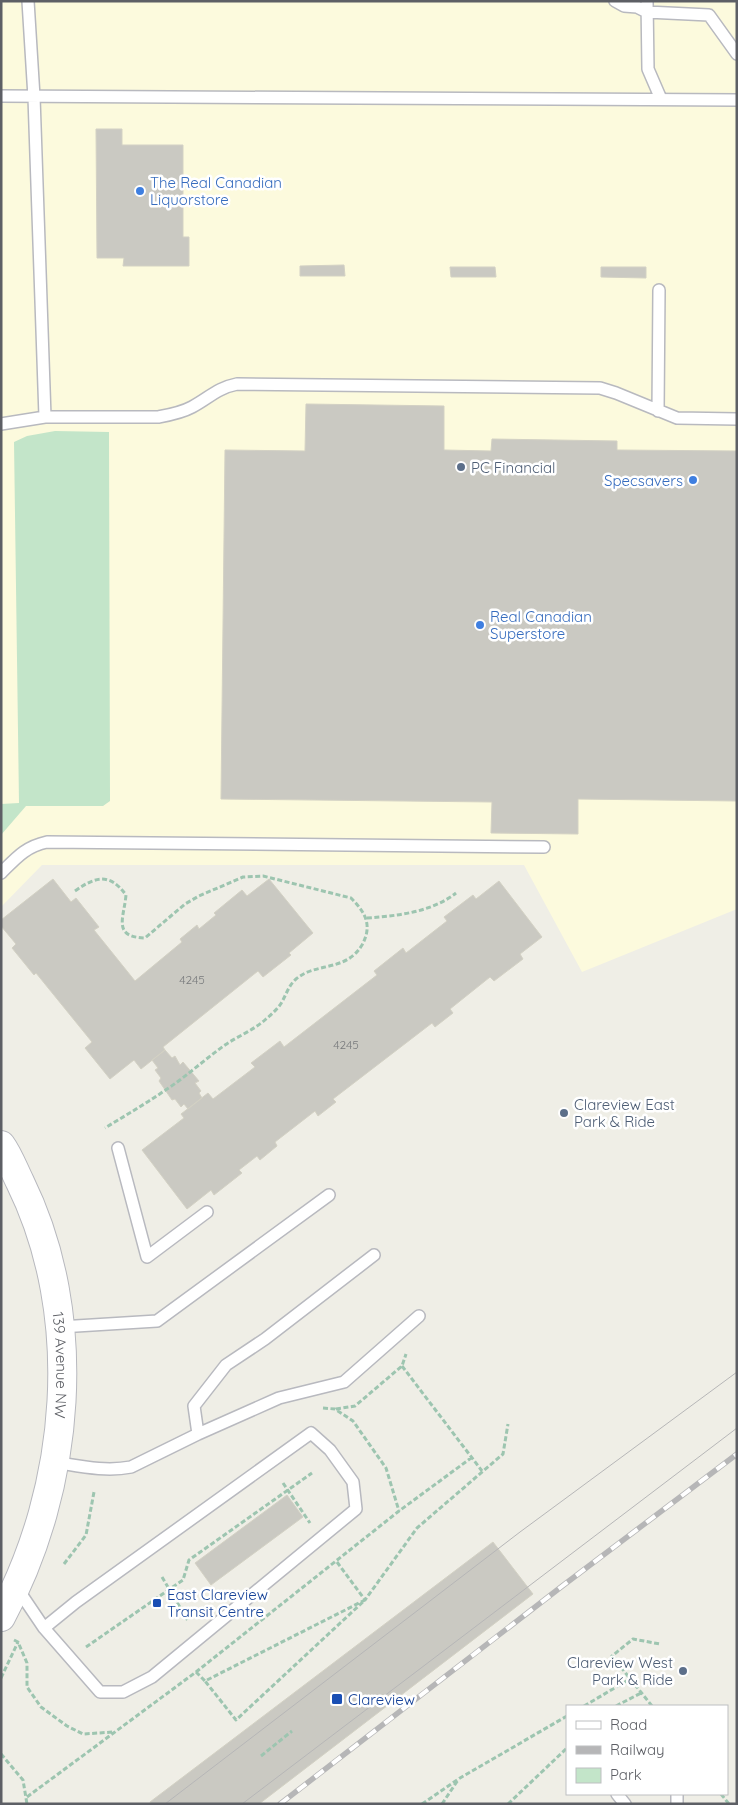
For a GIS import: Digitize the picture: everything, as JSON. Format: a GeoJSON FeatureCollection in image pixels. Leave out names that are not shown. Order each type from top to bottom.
{"type":"FeatureCollection","features":[{"type":"Feature","properties":{"kind":"street","name":"139 Avenue NW"},"geometry":{"type":"LineString","coordinates":[[1,1145],[36,1216],[51,1267],[63,1360],[62,1396],[54,1462],[33,1550],[17,1588],[11,1631]]}},
{"type":"Feature","properties":{"kind":"lane"},"geometry":{"type":"LineString","coordinates":[[28,1],[34,97],[45,417]]}},
{"type":"Feature","properties":{"kind":"lane"},"geometry":{"type":"LineString","coordinates":[[614,1],[624,6],[647,6],[709,14],[737,54]]}},
{"type":"Feature","properties":{"kind":"lane"},"geometry":{"type":"LineString","coordinates":[[647,6],[648,69],[661,99]]}},
{"type":"Feature","properties":{"kind":"lane"},"geometry":{"type":"LineString","coordinates":[[1,96],[736,98]]}},
{"type":"Feature","properties":{"kind":"lane"},"geometry":{"type":"LineString","coordinates":[[658,411],[659,290]]}},
{"type":"Feature","properties":{"kind":"lane"},"geometry":{"type":"LineString","coordinates":[[1,424],[45,417],[158,417],[176,414],[191,408],[225,386],[238,384],[600,388],[677,418],[737,419]]}},
{"type":"Feature","properties":{"kind":"lane"},"geometry":{"type":"LineString","coordinates":[[1,872],[22,852],[33,845],[47,842],[544,847]]}},
{"type":"Feature","properties":{"kind":"lane"},"geometry":{"type":"LineString","coordinates":[[118,1148],[147,1257],[207,1212]]}},
{"type":"Feature","properties":{"kind":"lane"},"geometry":{"type":"LineString","coordinates":[[59,1327],[157,1321],[329,1195]]}},
{"type":"Feature","properties":{"kind":"lane"},"geometry":{"type":"LineString","coordinates":[[198,1434],[194,1406],[226,1366],[266,1340],[374,1255]]}},
{"type":"Feature","properties":{"kind":"lane"},"geometry":{"type":"LineString","coordinates":[[54,1462],[98,1469],[131,1467],[198,1434],[279,1398],[344,1382],[419,1316]]}},
{"type":"Feature","properties":{"kind":"lane"},"geometry":{"type":"LineString","coordinates":[[17,1588],[44,1628],[100,1692],[123,1692],[152,1677],[356,1509],[353,1482],[330,1450],[311,1433],[83,1596],[44,1628]]}},
{"type":"Feature","properties":{"kind":"path"},"geometry":{"type":"LineString","coordinates":[[75,891],[99,879],[118,884],[126,895],[121,921],[124,931],[132,938],[145,938],[185,904],[243,877],[263,876],[350,898],[358,905],[367,918],[366,934],[363,943],[355,955],[340,964],[314,970],[297,978],[289,987],[280,1005],[266,1019],[226,1045],[165,1090],[105,1128]]}},
{"type":"Feature","properties":{"kind":"path"},"geometry":{"type":"LineString","coordinates":[[367,918],[412,912],[432,906],[456,892]]}},
{"type":"Feature","properties":{"kind":"path"},"geometry":{"type":"LineString","coordinates":[[402,1366],[482,1471]]}},
{"type":"Feature","properties":{"kind":"path"},"geometry":{"type":"LineString","coordinates":[[315,1407],[335,1409],[353,1422],[386,1468],[399,1511]]}},
{"type":"Feature","properties":{"kind":"path"},"geometry":{"type":"LineString","coordinates":[[196,1672],[205,1680],[236,1720],[364,1600],[417,1528],[503,1454],[508,1424]]}},
{"type":"Feature","properties":{"kind":"path"},"geometry":{"type":"LineString","coordinates":[[27,1797],[196,1672],[399,1511],[471,1458]]}},
{"type":"Feature","properties":{"kind":"path"},"geometry":{"type":"LineString","coordinates":[[83,1649],[183,1580],[189,1560],[312,1473]]}},
{"type":"Feature","properties":{"kind":"path"},"geometry":{"type":"LineString","coordinates":[[283,1483],[310,1524]]}},
{"type":"Feature","properties":{"kind":"path"},"geometry":{"type":"LineString","coordinates":[[64,1564],[86,1535],[94,1492]]}},
{"type":"Feature","properties":{"kind":"path"},"geometry":{"type":"LineString","coordinates":[[337,1562],[364,1600]]}},
{"type":"Feature","properties":{"kind":"path"},"geometry":{"type":"LineString","coordinates":[[162,1577],[188,1621]]}},
{"type":"Feature","properties":{"kind":"path"},"geometry":{"type":"LineString","coordinates":[[205,1680],[364,1600]]}},
{"type":"Feature","properties":{"kind":"path"},"geometry":{"type":"LineString","coordinates":[[11,1631],[28,1663],[27,1687],[41,1707],[67,1726],[83,1734],[114,1732]]}},
{"type":"Feature","properties":{"kind":"path"},"geometry":{"type":"LineString","coordinates":[[651,1705],[612,1656],[633,1639],[660,1644]]}},
{"type":"Feature","properties":{"kind":"path"},"geometry":{"type":"LineString","coordinates":[[1,1678],[18,1642]]}},
{"type":"Feature","properties":{"kind":"path"},"geometry":{"type":"LineString","coordinates":[[586,1705],[630,1679]]}},
{"type":"Feature","properties":{"kind":"path"},"geometry":{"type":"LineString","coordinates":[[618,1705],[641,1693]]}},
{"type":"Feature","properties":{"kind":"path"},"geometry":{"type":"LineString","coordinates":[[422,1804],[460,1778],[566,1717]]}},
{"type":"Feature","properties":{"kind":"path"},"geometry":{"type":"LineString","coordinates":[[261,1756],[292,1731]]}},
{"type":"Feature","properties":{"kind":"path"},"geometry":{"type":"LineString","coordinates":[[508,1804],[566,1749]]}},
{"type":"Feature","properties":{"kind":"path"},"geometry":{"type":"LineString","coordinates":[[1,1754],[23,1780],[27,1804]]}},
{"type":"Feature","properties":{"kind":"path"},"geometry":{"type":"LineString","coordinates":[[442,1804],[460,1778]]}},
{"type":"Feature","properties":{"kind":"shaded area"},"geometry":{"type":"Polygon","coordinates":[[[1,1],[737,1],[737,909],[582,972],[524,865],[42,865],[1,907],[1,1]]]}},
{"type":"Feature","properties":{"kind":"green space"},"geometry":{"type":"Polygon","coordinates":[[[55,431],[109,432],[110,801],[103,806],[26,806],[1,835],[1,804],[19,803],[14,442],[27,436],[55,431]]]}},
{"type":"Feature","properties":{"kind":"building","name":"The Real Canadian Liquorstore"},"geometry":{"type":"Polygon","coordinates":[[[96,129],[122,129],[122,145],[183,145],[183,237],[189,237],[189,266],[123,266],[124,258],[97,258],[96,129]]]}},
{"type":"Feature","properties":{"kind":"building"},"geometry":{"type":"Polygon","coordinates":[[[344,265],[345,276],[300,276],[300,266],[344,265]]]}},
{"type":"Feature","properties":{"kind":"building"},"geometry":{"type":"Polygon","coordinates":[[[450,267],[495,267],[496,277],[451,277],[450,267]]]}},
{"type":"Feature","properties":{"kind":"building"},"geometry":{"type":"Polygon","coordinates":[[[601,267],[646,267],[646,278],[601,277],[601,267]]]}},
{"type":"Feature","properties":{"kind":"building","name":"Real Canadian Superstore"},"geometry":{"type":"Polygon","coordinates":[[[306,404],[444,406],[444,450],[491,451],[492,439],[617,441],[617,450],[737,451],[737,801],[578,799],[578,834],[491,833],[492,802],[221,799],[225,450],[305,451],[306,404]]]}},
{"type":"Feature","properties":{"kind":"building"},"geometry":{"type":"Polygon","coordinates":[[[53,879],[71,902],[76,898],[99,927],[94,930],[135,981],[182,942],[180,939],[197,925],[199,929],[216,915],[214,913],[242,890],[247,896],[269,879],[313,933],[289,953],[291,955],[263,977],[258,971],[163,1047],[165,1050],[141,1069],[134,1060],[110,1079],[85,1048],[92,1042],[36,973],[34,975],[12,948],[16,944],[1,926],[1,920],[53,879]]]}},
{"type":"Feature","properties":{"kind":"building"},"geometry":{"type":"Polygon","coordinates":[[[499,881],[542,937],[520,954],[523,959],[494,981],[490,977],[450,1009],[453,1013],[435,1027],[432,1023],[333,1099],[336,1102],[318,1116],[315,1111],[275,1142],[277,1146],[260,1160],[257,1156],[239,1170],[242,1173],[214,1195],[211,1190],[187,1209],[142,1150],[184,1118],[181,1114],[208,1093],[213,1099],[255,1067],[251,1063],[280,1041],[284,1047],[377,975],[374,971],[403,948],[406,953],[447,921],[444,917],[473,895],[476,899],[499,881]]]}},
{"type":"Feature","properties":{"kind":"building"},"geometry":{"type":"Polygon","coordinates":[[[165,1050],[172,1058],[175,1056],[180,1065],[183,1062],[199,1081],[195,1083],[201,1091],[199,1093],[202,1098],[188,1109],[184,1104],[181,1107],[175,1099],[172,1100],[159,1081],[161,1078],[155,1070],[158,1068],[152,1060],[165,1050]]]}},
{"type":"Feature","properties":{"kind":"building"},"geometry":{"type":"Polygon","coordinates":[[[287,1495],[303,1517],[211,1585],[195,1563],[287,1495]]]}},
{"type":"Feature","properties":{"kind":"building"},"geometry":{"type":"Polygon","coordinates":[[[493,1542],[533,1594],[259,1804],[151,1804],[150,1802],[493,1542]]]}},
{"type":"Feature","properties":{"kind":"tram line"},"geometry":{"type":"LineString","coordinates":[[165,1804],[520,1532],[737,1372]]}},
{"type":"Feature","properties":{"kind":"tram line"},"geometry":{"type":"LineString","coordinates":[[242,1804],[737,1428]]}},
{"type":"Feature","properties":{"kind":"railway"},"geometry":{"type":"LineString","coordinates":[[280,1804],[737,1454]]}},
{"type":"Feature","properties":{"kind":"place","name":"The Real Canadian Liquorstore"},"geometry":{"type":"Point","coordinates":[140,191]}},
{"type":"Feature","properties":{"kind":"place","name":"PC Financial"},"geometry":{"type":"Point","coordinates":[461,467]}},
{"type":"Feature","properties":{"kind":"place","name":"Specsavers"},"geometry":{"type":"Point","coordinates":[693,480]}},
{"type":"Feature","properties":{"kind":"place","name":"Real Canadian Superstore"},"geometry":{"type":"Point","coordinates":[480,625]}},
{"type":"Feature","properties":{"kind":"place","name":"Clareview East Park & Ride"},"geometry":{"type":"Point","coordinates":[564,1113]}},
{"type":"Feature","properties":{"kind":"place","name":"East Clareview Transit Centre"},"geometry":{"type":"Point","coordinates":[157,1603]}},
{"type":"Feature","properties":{"kind":"place","name":"Clareview West Park & Ride"},"geometry":{"type":"Point","coordinates":[683,1671]}},
{"type":"Feature","properties":{"kind":"place","name":"Clareview"},"geometry":{"type":"Point","coordinates":[337,1699]}}]}
